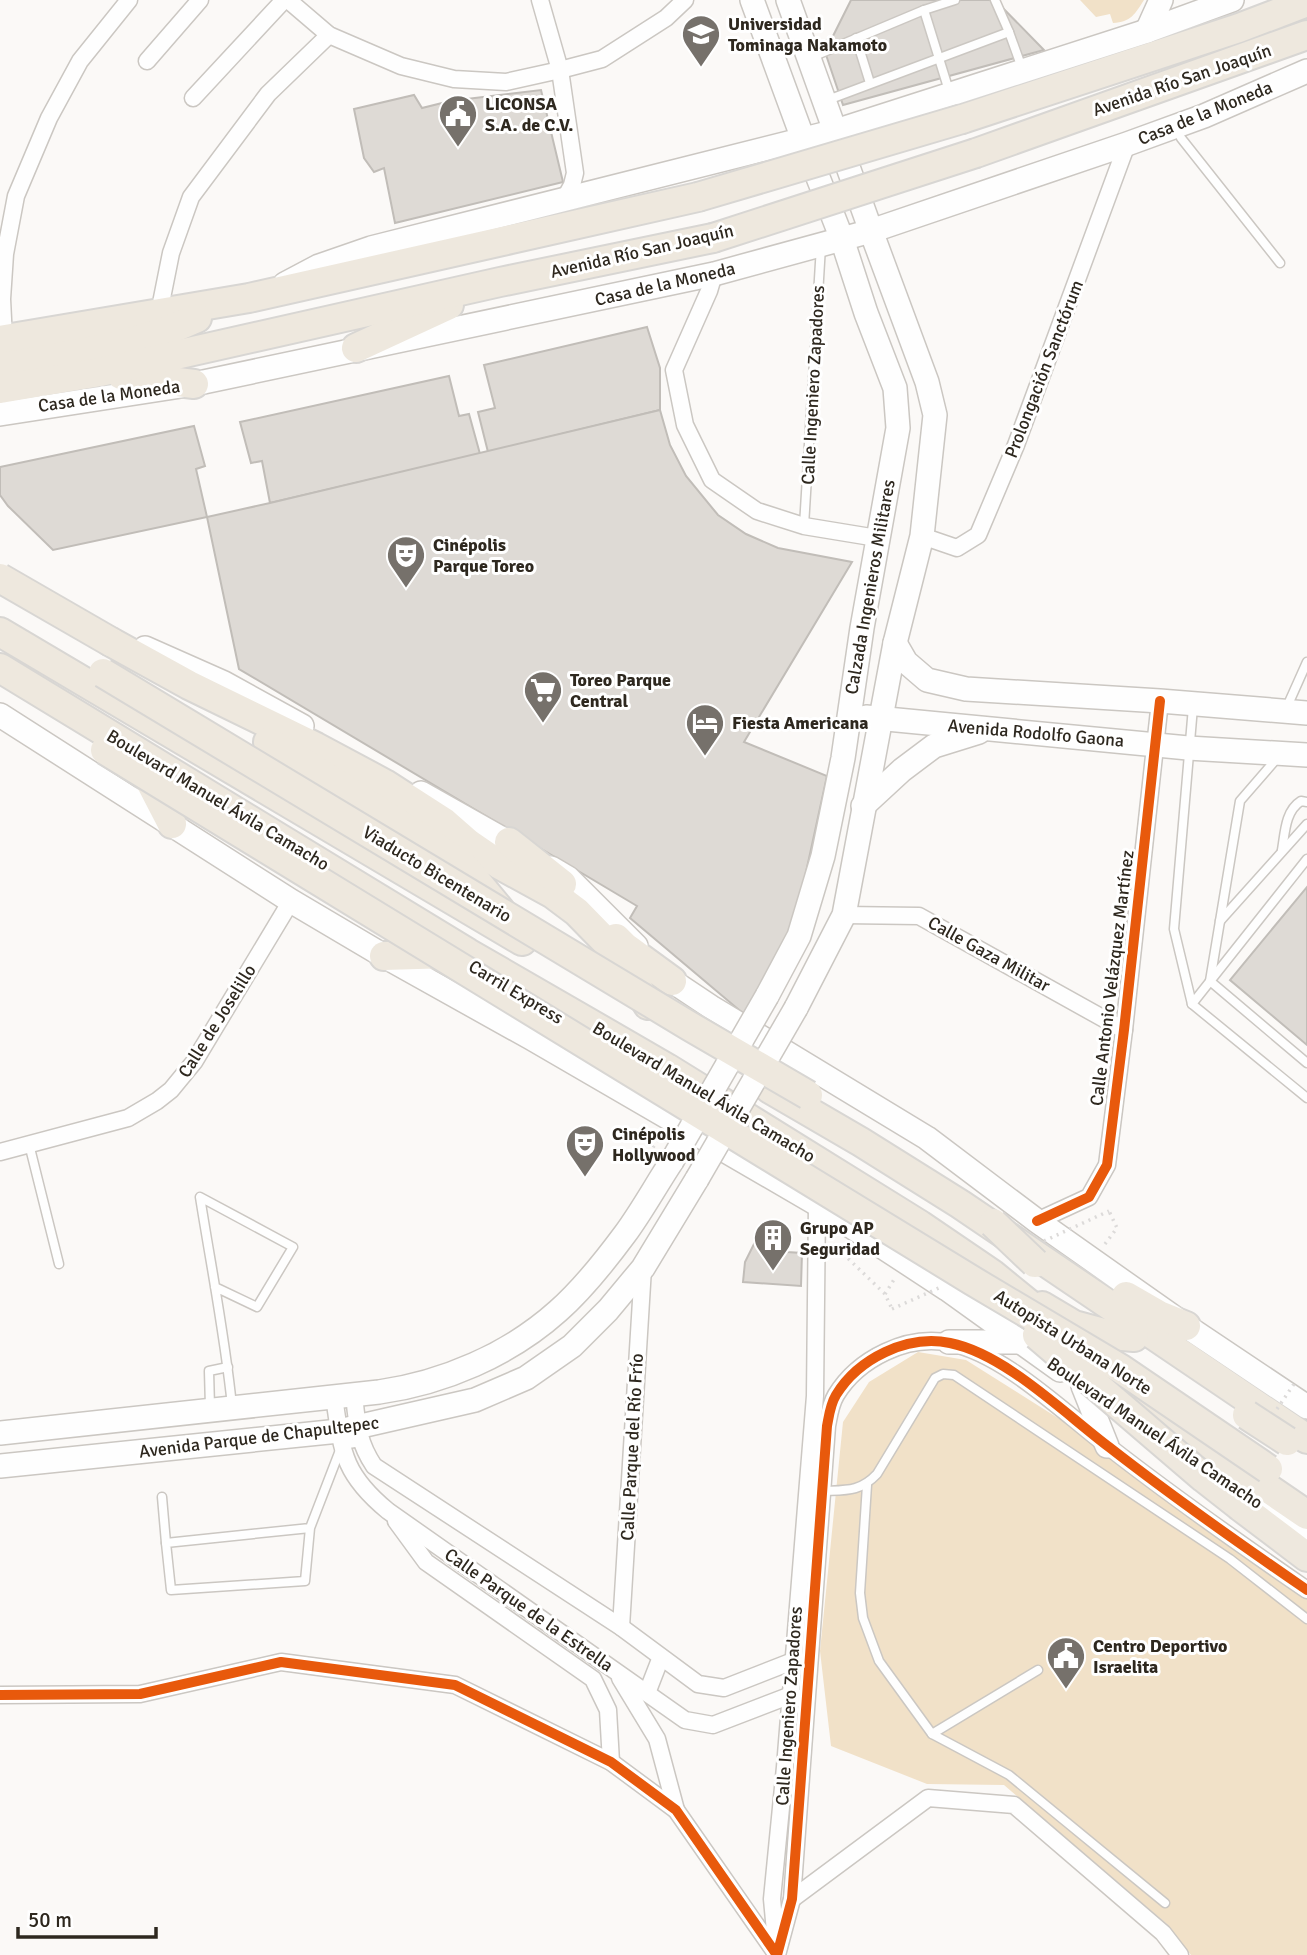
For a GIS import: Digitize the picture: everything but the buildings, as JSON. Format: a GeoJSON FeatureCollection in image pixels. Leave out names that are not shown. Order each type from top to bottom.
{"type":"FeatureCollection","features":[{"type":"Feature","properties":{"kind":"highway","name":"Avenida Río San Joaquín"},"geometry":{"type":"LineString","coordinates":[[162,322],[202,316],[229,301],[698,197],[956,107],[1239,28],[1307,2]]}},
{"type":"Feature","properties":{"kind":"highway","name":"Avenida Río San Joaquín"},"geometry":{"type":"LineString","coordinates":[[0,389],[100,372],[500,282],[713,238],[976,153],[1307,35]]}},
{"type":"Feature","properties":{"kind":"highway"},"geometry":{"type":"LineString","coordinates":[[356,348],[500,282]]}},
{"type":"Feature","properties":{"kind":"highway"},"geometry":{"type":"LineString","coordinates":[[1,346],[116,336],[162,322]]}},
{"type":"Feature","properties":{"kind":"highway"},"geometry":{"type":"LineString","coordinates":[[0,367],[116,347],[162,322]]}},
{"type":"Feature","properties":{"kind":"highway"},"geometry":{"type":"LineString","coordinates":[[100,372],[194,384]]}},
{"type":"Feature","properties":{"kind":"highway"},"geometry":{"type":"LineString","coordinates":[[0,581],[167,673],[450,815],[511,861],[562,884]]}},
{"type":"Feature","properties":{"kind":"highway"},"geometry":{"type":"LineString","coordinates":[[0,581],[115,653],[305,764],[461,864],[531,947]]}},
{"type":"Feature","properties":{"kind":"highway","name":"Viaducto Bicentenario"},"geometry":{"type":"LineString","coordinates":[[0,611],[875,1135]]}},
{"type":"Feature","properties":{"kind":"highway","name":"Boulevard Manuel Ávila Camacho"},"geometry":{"type":"LineString","coordinates":[[0,632],[861,1142],[960,1204],[1307,1439]]}},
{"type":"Feature","properties":{"kind":"highway","name":"Boulevard Manuel Ávila Camacho"},"geometry":{"type":"LineString","coordinates":[[0,668],[468,953],[667,1068],[930,1232],[992,1274],[1190,1435],[1307,1515]]}},
{"type":"Feature","properties":{"kind":"highway","name":"Carril Express"},"geometry":{"type":"LineString","coordinates":[[0,677],[475,967],[1074,1325],[1111,1335],[1135,1337]]}},
{"type":"Feature","properties":{"kind":"highway"},"geometry":{"type":"LineString","coordinates":[[0,684],[826,1200]]}},
{"type":"Feature","properties":{"kind":"highway"},"geometry":{"type":"LineString","coordinates":[[135,751],[172,824]]}},
{"type":"Feature","properties":{"kind":"highway"},"geometry":{"type":"LineString","coordinates":[[305,764],[468,843],[577,912],[617,953],[656,1020]]}},
{"type":"Feature","properties":{"kind":"highway"},"geometry":{"type":"LineString","coordinates":[[385,784],[444,822],[468,843]]}},
{"type":"Feature","properties":{"kind":"highway"},"geometry":{"type":"LineString","coordinates":[[509,842],[562,884],[624,946],[672,981]]}},
{"type":"Feature","properties":{"kind":"highway"},"geometry":{"type":"LineString","coordinates":[[384,956],[468,953]]}},
{"type":"Feature","properties":{"kind":"highway","name":"Autopista Urbana Norte"},"geometry":{"type":"LineString","coordinates":[[875,1135],[913,1157],[949,1185],[1065,1288],[1307,1455]]}},
{"type":"Feature","properties":{"kind":"highway","name":"Autopista Urbana Norte"},"geometry":{"type":"LineString","coordinates":[[826,1200],[974,1281],[1121,1369],[1307,1495]]}},
{"type":"Feature","properties":{"kind":"highway"},"geometry":{"type":"LineString","coordinates":[[996,1229],[1025,1234],[1159,1315],[1186,1326]]}},
{"type":"Feature","properties":{"kind":"highway"},"geometry":{"type":"LineString","coordinates":[[974,1281],[1204,1478],[1307,1557]]}},
{"type":"Feature","properties":{"kind":"highway","name":"Carril Express"},"geometry":{"type":"LineString","coordinates":[[1035,1302],[1121,1369]]}},
{"type":"Feature","properties":{"kind":"main road","name":"Calzada Ingenieros Militares"},"geometry":{"type":"LineString","coordinates":[[672,1161],[799,936],[823,856],[843,758],[877,538],[898,428],[894,388],[866,313],[832,241],[803,139],[752,0]]}},
{"type":"Feature","properties":{"kind":"main road","name":"Calzada Ingenieros Militares"},"geometry":{"type":"LineString","coordinates":[[746,1094],[796,1008],[844,915],[895,643],[922,536],[935,415],[927,382],[788,0]]}},
{"type":"Feature","properties":{"kind":"main road"},"geometry":{"type":"LineString","coordinates":[[1147,31],[1161,0]]}},
{"type":"Feature","properties":{"kind":"main road"},"geometry":{"type":"LineString","coordinates":[[270,293],[310,270],[345,256],[803,139],[956,107],[1023,71],[1233,0]]}},
{"type":"Feature","properties":{"kind":"main road","name":"Casa de la Moneda"},"geometry":{"type":"LineString","coordinates":[[0,414],[194,384],[713,275],[871,231],[1127,144],[1204,116],[1307,71]]}},
{"type":"Feature","properties":{"kind":"main road"},"geometry":{"type":"LineString","coordinates":[[0,581],[224,682],[568,878],[672,981],[927,1138],[1037,1221],[1186,1326],[1307,1406]]}},
{"type":"Feature","properties":{"kind":"main road"},"geometry":{"type":"LineString","coordinates":[[895,643],[906,662],[927,680],[965,689],[1296,712]]}},
{"type":"Feature","properties":{"kind":"main road","name":"Boulevard Manuel Ávila Camacho"},"geometry":{"type":"LineString","coordinates":[[0,715],[291,901],[384,956],[826,1200],[1083,1386],[1224,1479],[1307,1538]]}},
{"type":"Feature","properties":{"kind":"main road","name":"Avenida Rodolfo Gaona"},"geometry":{"type":"LineString","coordinates":[[849,715],[1188,748],[1307,755]]}},
{"type":"Feature","properties":{"kind":"main road"},"geometry":{"type":"LineString","coordinates":[[863,806],[902,770],[934,746],[990,729]]}},
{"type":"Feature","properties":{"kind":"main road","name":"Avenida Parque de Chapultepec"},"geometry":{"type":"LineString","coordinates":[[0,1466],[350,1437],[475,1400],[526,1378],[572,1346],[608,1310],[643,1268],[746,1094]]}},
{"type":"Feature","properties":{"kind":"main road","name":"Avenida Parque de Chapultepec"},"geometry":{"type":"LineString","coordinates":[[0,1433],[344,1396],[419,1384],[457,1371],[499,1352],[557,1312],[626,1233],[672,1161]]}},
{"type":"Feature","properties":{"kind":"main road"},"geometry":{"type":"LineString","coordinates":[[584,1284],[608,1310]]}},
{"type":"Feature","properties":{"kind":"main road"},"geometry":{"type":"LineString","coordinates":[[949,1342],[1021,1342]]}},
{"type":"Feature","properties":{"kind":"main road"},"geometry":{"type":"LineString","coordinates":[[1083,1386],[1107,1446]]}},
{"type":"Feature","properties":{"kind":"street"},"geometry":{"type":"LineString","coordinates":[[1,346],[5,254],[16,196],[49,118],[80,61],[130,0]]}},
{"type":"Feature","properties":{"kind":"street"},"geometry":{"type":"LineString","coordinates":[[147,61],[200,0]]}},
{"type":"Feature","properties":{"kind":"street"},"geometry":{"type":"LineString","coordinates":[[193,98],[286,0],[330,35],[401,66],[454,79],[506,82],[602,59],[666,19],[685,0]]}},
{"type":"Feature","properties":{"kind":"street"},"geometry":{"type":"LineString","coordinates":[[540,0],[560,70],[575,173],[565,198]]}},
{"type":"Feature","properties":{"kind":"street"},"geometry":{"type":"LineString","coordinates":[[162,322],[171,253],[191,197],[268,94],[330,35]]}},
{"type":"Feature","properties":{"kind":"street","name":"Prolongación Sanctórum"},"geometry":{"type":"LineString","coordinates":[[922,536],[957,548],[978,535],[1016,445],[1127,144]]}},
{"type":"Feature","properties":{"kind":"street"},"geometry":{"type":"LineString","coordinates":[[0,190],[16,196]]}},
{"type":"Feature","properties":{"kind":"street"},"geometry":{"type":"LineString","coordinates":[[713,275],[709,291],[674,370],[685,425],[712,480],[757,511],[804,526],[877,538]]}},
{"type":"Feature","properties":{"kind":"street","name":"Calle Antonio Velázquez Martínez"},"geometry":{"type":"LineString","coordinates":[[1037,1221],[1089,1197],[1107,1165],[1160,701]]}},
{"type":"Feature","properties":{"kind":"street","name":"Calle de Joselillo"},"geometry":{"type":"LineString","coordinates":[[0,1152],[128,1118],[171,1090],[194,1062],[291,901]]}},
{"type":"Feature","properties":{"kind":"street","name":"Calle Gaza Militar"},"geometry":{"type":"LineString","coordinates":[[844,915],[919,916],[1124,1030]]}},
{"type":"Feature","properties":{"kind":"street","name":"Calle Ingeniero Zapadores"},"geometry":{"type":"LineString","coordinates":[[777,1955],[772,1899],[791,1695],[801,1662],[815,1490],[815,1396],[826,1200]]}},
{"type":"Feature","properties":{"kind":"street","name":"Calle Parque del Río Frío"},"geometry":{"type":"LineString","coordinates":[[621,1627],[643,1268]]}},
{"type":"Feature","properties":{"kind":"street"},"geometry":{"type":"LineString","coordinates":[[949,1342],[1001,1364],[1107,1446],[1307,1590]]}},
{"type":"Feature","properties":{"kind":"street","name":"Calle Ingeniero Zapadores"},"geometry":{"type":"LineString","coordinates":[[815,1490],[824,1459],[827,1426],[834,1398],[846,1381],[868,1362],[893,1349],[919,1343],[949,1342]]}},
{"type":"Feature","properties":{"kind":"street","name":"Calle Parque de la Estrella"},"geometry":{"type":"LineString","coordinates":[[344,1396],[350,1437],[346,1462],[371,1497],[685,1720],[713,1725],[791,1695]]}},
{"type":"Feature","properties":{"kind":"street","name":"Calle Parque de la Estrella"},"geometry":{"type":"LineString","coordinates":[[350,1437],[374,1466],[621,1627],[698,1684],[724,1688],[801,1662]]}},
{"type":"Feature","properties":{"kind":"street"},"geometry":{"type":"LineString","coordinates":[[388,1511],[426,1562],[593,1679],[608,1710],[611,1762]]}},
{"type":"Feature","properties":{"kind":"street"},"geometry":{"type":"LineString","coordinates":[[647,1693],[661,1657]]}},
{"type":"Feature","properties":{"kind":"street"},"geometry":{"type":"LineString","coordinates":[[0,1695],[140,1694],[281,1662],[454,1685],[611,1762],[676,1810],[777,1955]]}},
{"type":"Feature","properties":{"kind":"street","name":"Calle Ingeniero Zapadores"},"geometry":{"type":"LineString","coordinates":[[777,1955],[792,1899],[807,1701],[801,1662]]}},
{"type":"Feature","properties":{"kind":"street"},"geometry":{"type":"LineString","coordinates":[[615,1670],[657,1739],[676,1810]]}},
{"type":"Feature","properties":{"kind":"street"},"geometry":{"type":"LineString","coordinates":[[791,1695],[807,1701]]}},
{"type":"Feature","properties":{"kind":"street"},"geometry":{"type":"LineString","coordinates":[[792,1899],[928,1798],[1014,1805],[1163,1933],[1180,1955]]}},
{"type":"Feature","properties":{"kind":"lane"},"geometry":{"type":"LineString","coordinates":[[810,58],[923,10],[955,0]]}},
{"type":"Feature","properties":{"kind":"lane"},"geometry":{"type":"LineString","coordinates":[[995,0],[1023,71]]}},
{"type":"Feature","properties":{"kind":"lane"},"geometry":{"type":"LineString","coordinates":[[923,10],[956,107]]}},
{"type":"Feature","properties":{"kind":"lane"},"geometry":{"type":"LineString","coordinates":[[825,101],[1009,32]]}},
{"type":"Feature","properties":{"kind":"lane"},"geometry":{"type":"LineString","coordinates":[[856,38],[870,83]]}},
{"type":"Feature","properties":{"kind":"lane"},"geometry":{"type":"LineString","coordinates":[[1176,126],[1181,138],[1280,263]]}},
{"type":"Feature","properties":{"kind":"lane","name":"Calle Ingeniero Zapadores"},"geometry":{"type":"LineString","coordinates":[[804,526],[832,241]]}},
{"type":"Feature","properties":{"kind":"lane"},"geometry":{"type":"LineString","coordinates":[[1296,712],[1307,662]]}},
{"type":"Feature","properties":{"kind":"lane"},"geometry":{"type":"LineString","coordinates":[[1193,704],[1174,929],[1192,1004],[1307,1098]]}},
{"type":"Feature","properties":{"kind":"lane"},"geometry":{"type":"LineString","coordinates":[[1210,981],[1240,801],[1281,754]]}},
{"type":"Feature","properties":{"kind":"lane"},"geometry":{"type":"LineString","coordinates":[[1282,850],[1293,806],[1301,801],[1307,802]]}},
{"type":"Feature","properties":{"kind":"lane"},"geometry":{"type":"LineString","coordinates":[[1220,921],[1307,824]]}},
{"type":"Feature","properties":{"kind":"lane"},"geometry":{"type":"LineString","coordinates":[[1192,1004],[1307,859]]}},
{"type":"Feature","properties":{"kind":"lane"},"geometry":{"type":"LineString","coordinates":[[1210,981],[1307,1063]]}},
{"type":"Feature","properties":{"kind":"lane"},"geometry":{"type":"LineString","coordinates":[[29,1144],[59,1264]]}},
{"type":"Feature","properties":{"kind":"lane"},"geometry":{"type":"LineString","coordinates":[[215,1286],[257,1307],[293,1247],[200,1197],[228,1367],[221,1410]]}},
{"type":"Feature","properties":{"kind":"lane"},"geometry":{"type":"LineString","coordinates":[[221,1410],[209,1371],[228,1367]]}},
{"type":"Feature","properties":{"kind":"lane"},"geometry":{"type":"LineString","coordinates":[[815,1490],[845,1490],[867,1485],[877,1474],[935,1378],[943,1374],[954,1375],[1230,1559],[1307,1619]]}},
{"type":"Feature","properties":{"kind":"lane"},"geometry":{"type":"LineString","coordinates":[[162,1497],[172,1590],[304,1581],[310,1528],[350,1437]]}},
{"type":"Feature","properties":{"kind":"lane"},"geometry":{"type":"LineString","coordinates":[[867,1485],[860,1593],[863,1618],[879,1661],[932,1734],[1009,1775],[1165,1903]]}},
{"type":"Feature","properties":{"kind":"lane"},"geometry":{"type":"LineString","coordinates":[[166,1542],[310,1528]]}},
{"type":"Feature","properties":{"kind":"lane"},"geometry":{"type":"LineString","coordinates":[[932,1734],[1038,1670]]}},
{"type":"Feature","properties":{"kind":"path"},"geometry":{"type":"LineString","coordinates":[[649,1154],[661,1134]]}},
{"type":"Feature","properties":{"kind":"path"},"geometry":{"type":"LineString","coordinates":[[1109,1211],[1117,1228]]}},
{"type":"Feature","properties":{"kind":"path"},"geometry":{"type":"LineString","coordinates":[[885,1294],[892,1309]]}},
{"type":"Feature","properties":{"kind":"shaded area"},"geometry":{"type":"Polygon","coordinates":[[[1080,0],[1144,0],[1132,16],[1113,23],[1110,14],[1096,17],[1080,0]]]}},
{"type":"Feature","properties":{"kind":"shaded area","name":"Centro Deportivo Israelita"},"geometry":{"type":"Polygon","coordinates":[[[918,1352],[966,1360],[1080,1432],[1307,1599],[1307,1955],[1191,1955],[1168,1925],[1004,1785],[927,1784],[831,1746],[820,1651],[843,1422],[869,1382],[918,1352]]]}},
{"type":"Feature","properties":{"kind":"cycle path"},"geometry":{"type":"LineString","coordinates":[[1037,1221],[1089,1197],[1107,1165],[1160,701]]}},
{"type":"Feature","properties":{"kind":"cycle path"},"geometry":{"type":"LineString","coordinates":[[777,1955],[792,1899],[827,1426],[836,1395],[845,1382],[870,1360],[901,1346],[934,1341],[971,1349],[992,1359],[1033,1386],[1182,1502],[1307,1590]]}},
{"type":"Feature","properties":{"kind":"cycle path"},"geometry":{"type":"LineString","coordinates":[[0,1695],[140,1694],[281,1662],[455,1685],[611,1762],[676,1810],[777,1955]]}},
{"type":"Feature","properties":{"kind":"place","name":"Universidad Tominaga Nakamoto"},"geometry":{"type":"Point","coordinates":[701,68]}},
{"type":"Feature","properties":{"kind":"place","name":"LICONSA S.A. de C.V."},"geometry":{"type":"Point","coordinates":[458,148]}},
{"type":"Feature","properties":{"kind":"place","name":"Cinépolis Parque Toreo"},"geometry":{"type":"Point","coordinates":[406,589]}},
{"type":"Feature","properties":{"kind":"place","name":"Toreo Parque Central"},"geometry":{"type":"Point","coordinates":[543,724]}},
{"type":"Feature","properties":{"kind":"place","name":"Fiesta Americana"},"geometry":{"type":"Point","coordinates":[705,757]}},
{"type":"Feature","properties":{"kind":"place","name":"Cinépolis Hollywood"},"geometry":{"type":"Point","coordinates":[585,1178]}},
{"type":"Feature","properties":{"kind":"place","name":"Grupo AP Seguridad"},"geometry":{"type":"Point","coordinates":[773,1272]}},
{"type":"Feature","properties":{"kind":"place","name":"Centro Deportivo Israelita"},"geometry":{"type":"Point","coordinates":[1066,1690]}}]}
